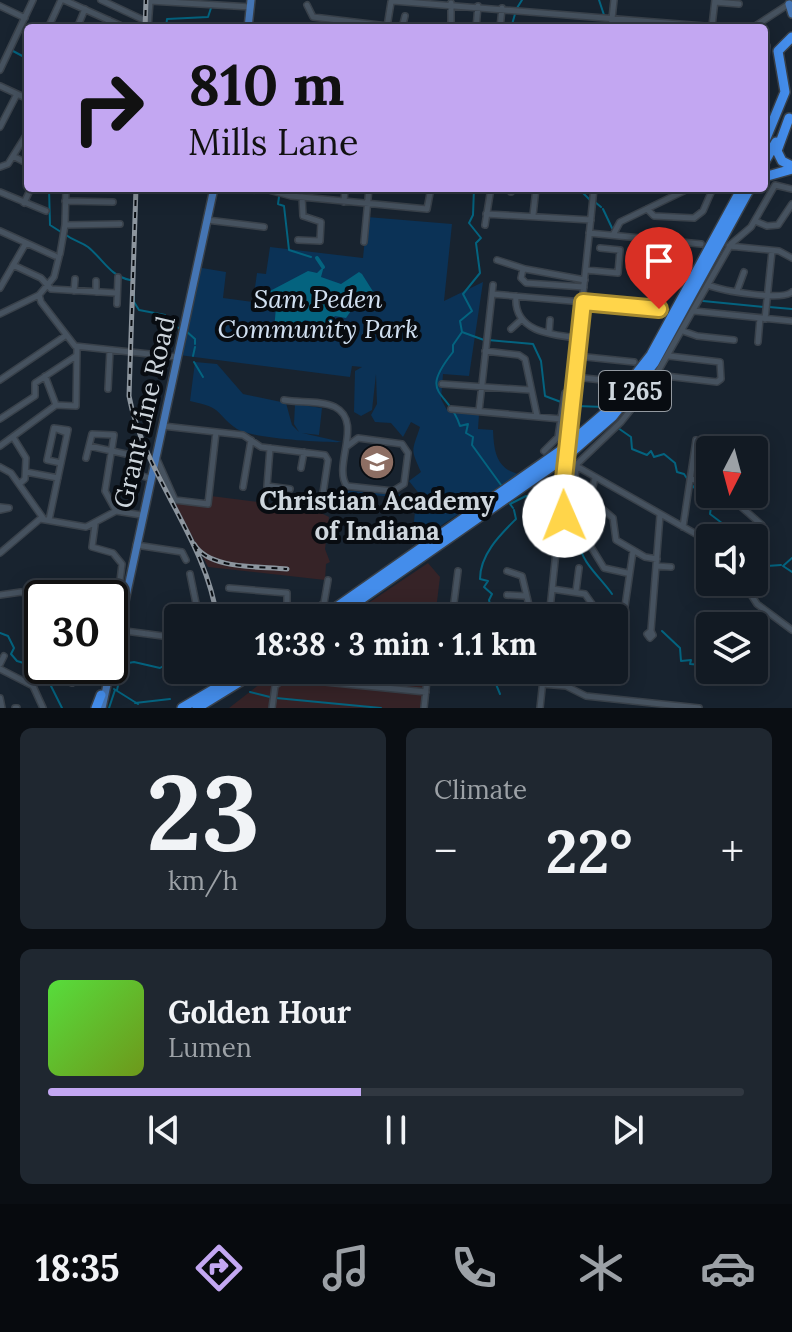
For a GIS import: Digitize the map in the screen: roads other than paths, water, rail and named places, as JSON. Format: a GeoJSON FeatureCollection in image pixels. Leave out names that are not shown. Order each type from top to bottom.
{"type":"FeatureCollection","features":[{"type":"Feature","properties":{"kind":"highway"},"geometry":{"type":"LineString","coordinates":[[791,39],[783,47],[780,57],[792,72]]}},
{"type":"Feature","properties":{"kind":"highway"},"geometry":{"type":"LineString","coordinates":[[768,135],[785,92],[778,51],[791,39]]}},
{"type":"Feature","properties":{"kind":"highway"},"geometry":{"type":"LineString","coordinates":[[768,139],[792,100]]}},
{"type":"Feature","properties":{"kind":"highway"},"geometry":{"type":"LineString","coordinates":[[768,156],[791,116]]}},
{"type":"Feature","properties":{"kind":"highway"},"geometry":{"type":"LineString","coordinates":[[791,116],[777,151],[782,161],[792,167]]}},
{"type":"Feature","properties":{"kind":"highway"},"geometry":{"type":"LineString","coordinates":[[768,176],[792,167]]}},
{"type":"Feature","properties":{"kind":"highway","name":"I 265"},"geometry":{"type":"LineString","coordinates":[[341,604],[563,449],[606,412],[651,355],[740,192]]}},
{"type":"Feature","properties":{"kind":"highway"},"geometry":{"type":"LineString","coordinates":[[724,246],[750,192]]}},
{"type":"Feature","properties":{"kind":"highway","name":"I 265"},"geometry":{"type":"LineString","coordinates":[[354,604],[567,456],[608,421],[654,363],[724,246]]}},
{"type":"Feature","properties":{"kind":"highway"},"geometry":{"type":"LineString","coordinates":[[220,691],[229,684]]}},
{"type":"Feature","properties":{"kind":"highway"},"geometry":{"type":"LineString","coordinates":[[182,708],[233,684]]}},
{"type":"Feature","properties":{"kind":"highway"},"geometry":{"type":"LineString","coordinates":[[173,708],[208,698]]}},
{"type":"Feature","properties":{"kind":"highway"},"geometry":{"type":"LineString","coordinates":[[197,708],[208,698]]}},
{"type":"Feature","properties":{"kind":"main road"},"geometry":{"type":"LineString","coordinates":[[248,24],[251,3]]}},
{"type":"Feature","properties":{"kind":"main road"},"geometry":{"type":"LineString","coordinates":[[790,3],[792,14]]}},
{"type":"Feature","properties":{"kind":"main road","name":"Grant Line Road"},"geometry":{"type":"LineString","coordinates":[[126,580],[177,357],[176,341],[213,192]]}},
{"type":"Feature","properties":{"kind":"main road","name":"Grant Line Road"},"geometry":{"type":"LineString","coordinates":[[100,705],[104,684]]}},
{"type":"Feature","properties":{"kind":"main road","name":"Grant Line Road"},"geometry":{"type":"LineString","coordinates":[[100,705],[105,684]]}},
{"type":"Feature","properties":{"kind":"street"},"geometry":{"type":"LineString","coordinates":[[0,70],[33,0]]}},
{"type":"Feature","properties":{"kind":"street"},"geometry":{"type":"LineString","coordinates":[[50,24],[63,0],[118,24]]}},
{"type":"Feature","properties":{"kind":"street"},"geometry":{"type":"LineString","coordinates":[[101,0],[146,24]]}},
{"type":"Feature","properties":{"kind":"street"},"geometry":{"type":"LineString","coordinates":[[388,24],[391,1],[408,0],[690,24]]}},
{"type":"Feature","properties":{"kind":"street"},"geometry":{"type":"LineString","coordinates":[[611,24],[614,0]]}},
{"type":"Feature","properties":{"kind":"street"},"geometry":{"type":"LineString","coordinates":[[148,24],[150,1],[211,5],[251,3]]}},
{"type":"Feature","properties":{"kind":"street"},"geometry":{"type":"LineString","coordinates":[[712,24],[715,1],[739,4]]}},
{"type":"Feature","properties":{"kind":"street"},"geometry":{"type":"LineString","coordinates":[[451,3],[451,24]]}},
{"type":"Feature","properties":{"kind":"street"},"geometry":{"type":"LineString","coordinates":[[758,24],[790,3]]}},
{"type":"Feature","properties":{"kind":"street"},"geometry":{"type":"LineString","coordinates":[[307,5],[313,17],[365,24]]}},
{"type":"Feature","properties":{"kind":"street"},"geometry":{"type":"LineString","coordinates":[[0,6],[25,18]]}},
{"type":"Feature","properties":{"kind":"street"},"geometry":{"type":"LineString","coordinates":[[476,24],[478,6]]}},
{"type":"Feature","properties":{"kind":"street"},"geometry":{"type":"LineString","coordinates":[[500,24],[502,8]]}},
{"type":"Feature","properties":{"kind":"street"},"geometry":{"type":"LineString","coordinates":[[79,24],[85,9]]}},
{"type":"Feature","properties":{"kind":"street"},"geometry":{"type":"LineString","coordinates":[[403,24],[405,16]]}},
{"type":"Feature","properties":{"kind":"street"},"geometry":{"type":"LineString","coordinates":[[108,24],[109,20]]}},
{"type":"Feature","properties":{"kind":"street"},"geometry":{"type":"LineString","coordinates":[[646,20],[646,24]]}},
{"type":"Feature","properties":{"kind":"street"},"geometry":{"type":"LineString","coordinates":[[0,86],[24,97]]}},
{"type":"Feature","properties":{"kind":"street"},"geometry":{"type":"LineString","coordinates":[[0,127],[17,94]]}},
{"type":"Feature","properties":{"kind":"street"},"geometry":{"type":"LineString","coordinates":[[0,167],[13,156],[24,138]]}},
{"type":"Feature","properties":{"kind":"street"},"geometry":{"type":"LineString","coordinates":[[13,156],[24,162]]}},
{"type":"Feature","properties":{"kind":"street"},"geometry":{"type":"LineString","coordinates":[[560,516],[569,512],[576,466],[621,422],[657,375],[708,285],[724,246],[755,221],[775,185],[792,189]]}},
{"type":"Feature","properties":{"kind":"street"},"geometry":{"type":"LineString","coordinates":[[0,192],[46,211]]}},
{"type":"Feature","properties":{"kind":"street"},"geometry":{"type":"LineString","coordinates":[[24,203],[29,192]]}},
{"type":"Feature","properties":{"kind":"street"},"geometry":{"type":"LineString","coordinates":[[0,314],[39,295],[54,277],[65,225],[66,192]]}},
{"type":"Feature","properties":{"kind":"street"},"geometry":{"type":"LineString","coordinates":[[272,192],[368,205],[429,208],[431,192]]}},
{"type":"Feature","properties":{"kind":"street"},"geometry":{"type":"LineString","coordinates":[[344,202],[345,192]]}},
{"type":"Feature","properties":{"kind":"street"},"geometry":{"type":"LineString","coordinates":[[364,242],[369,192]]}},
{"type":"Feature","properties":{"kind":"street"},"geometry":{"type":"LineString","coordinates":[[485,225],[490,192]]}},
{"type":"Feature","properties":{"kind":"street"},"geometry":{"type":"LineString","coordinates":[[533,215],[536,192]]}},
{"type":"Feature","properties":{"kind":"street"},"geometry":{"type":"LineString","coordinates":[[550,604],[594,192]]}},
{"type":"Feature","properties":{"kind":"street"},"geometry":{"type":"LineString","coordinates":[[613,235],[618,224],[682,192]]}},
{"type":"Feature","properties":{"kind":"street"},"geometry":{"type":"LineString","coordinates":[[647,209],[654,216],[694,218],[702,213],[711,192]]}},
{"type":"Feature","properties":{"kind":"street"},"geometry":{"type":"LineString","coordinates":[[298,240],[320,241],[323,226],[321,222],[303,216],[302,197]]}},
{"type":"Feature","properties":{"kind":"street"},"geometry":{"type":"LineString","coordinates":[[65,201],[113,202]]}},
{"type":"Feature","properties":{"kind":"street"},"geometry":{"type":"LineString","coordinates":[[755,221],[767,226],[780,225],[792,204]]}},
{"type":"Feature","properties":{"kind":"street"},"geometry":{"type":"LineString","coordinates":[[486,214],[591,220]]}},
{"type":"Feature","properties":{"kind":"street"},"geometry":{"type":"LineString","coordinates":[[207,220],[264,227]]}},
{"type":"Feature","properties":{"kind":"street"},"geometry":{"type":"LineString","coordinates":[[65,225],[120,224]]}},
{"type":"Feature","properties":{"kind":"street"},"geometry":{"type":"LineString","coordinates":[[0,231],[57,253]]}},
{"type":"Feature","properties":{"kind":"street"},"geometry":{"type":"LineString","coordinates":[[589,233],[701,244]]}},
{"type":"Feature","properties":{"kind":"street"},"geometry":{"type":"LineString","coordinates":[[0,288],[26,243]]}},
{"type":"Feature","properties":{"kind":"street"},"geometry":{"type":"LineString","coordinates":[[724,246],[772,251],[792,258]]}},
{"type":"Feature","properties":{"kind":"street"},"geometry":{"type":"LineString","coordinates":[[586,270],[618,273],[620,250],[600,248]]}},
{"type":"Feature","properties":{"kind":"street"},"geometry":{"type":"LineString","coordinates":[[758,342],[768,294],[772,251]]}},
{"type":"Feature","properties":{"kind":"street"},"geometry":{"type":"LineString","coordinates":[[497,260],[523,269],[557,273],[584,284]]}},
{"type":"Feature","properties":{"kind":"street"},"geometry":{"type":"LineString","coordinates":[[13,265],[51,289],[117,293]]}},
{"type":"Feature","properties":{"kind":"street"},"geometry":{"type":"LineString","coordinates":[[523,269],[524,282],[584,284]]}},
{"type":"Feature","properties":{"kind":"street"},"geometry":{"type":"LineString","coordinates":[[737,291],[744,272]]}},
{"type":"Feature","properties":{"kind":"street"},"geometry":{"type":"LineString","coordinates":[[557,273],[557,285]]}},
{"type":"Feature","properties":{"kind":"street"},"geometry":{"type":"LineString","coordinates":[[117,304],[118,277]]}},
{"type":"Feature","properties":{"kind":"street"},"geometry":{"type":"LineString","coordinates":[[74,291],[75,279]]}},
{"type":"Feature","properties":{"kind":"street"},"geometry":{"type":"LineString","coordinates":[[96,281],[96,292]]}},
{"type":"Feature","properties":{"kind":"street"},"geometry":{"type":"LineString","coordinates":[[479,411],[493,285]]}},
{"type":"Feature","properties":{"kind":"street"},"geometry":{"type":"LineString","coordinates":[[708,285],[786,296],[792,292]]}},
{"type":"Feature","properties":{"kind":"street"},"geometry":{"type":"LineString","coordinates":[[492,294],[664,309]]}},
{"type":"Feature","properties":{"kind":"street"},"geometry":{"type":"LineString","coordinates":[[39,295],[65,336],[77,347],[177,357]]}},
{"type":"Feature","properties":{"kind":"street"},"geometry":{"type":"LineString","coordinates":[[516,296],[516,309],[535,331],[579,338]]}},
{"type":"Feature","properties":{"kind":"street"},"geometry":{"type":"LineString","coordinates":[[694,311],[792,321]]}},
{"type":"Feature","properties":{"kind":"street"},"geometry":{"type":"LineString","coordinates":[[511,329],[522,319]]}},
{"type":"Feature","properties":{"kind":"street"},"geometry":{"type":"LineString","coordinates":[[549,333],[550,320]]}},
{"type":"Feature","properties":{"kind":"street"},"geometry":{"type":"LineString","coordinates":[[683,331],[697,336],[734,340]]}},
{"type":"Feature","properties":{"kind":"street"},"geometry":{"type":"LineString","coordinates":[[0,380],[65,336]]}},
{"type":"Feature","properties":{"kind":"street"},"geometry":{"type":"LineString","coordinates":[[1,442],[13,437],[56,405],[72,408],[78,403],[77,347]]}},
{"type":"Feature","properties":{"kind":"street"},"geometry":{"type":"LineString","coordinates":[[108,389],[110,350]]}},
{"type":"Feature","properties":{"kind":"street"},"geometry":{"type":"LineString","coordinates":[[485,351],[524,358],[537,417]]}},
{"type":"Feature","properties":{"kind":"street"},"geometry":{"type":"LineString","coordinates":[[0,419],[33,397],[34,384],[76,356]]}},
{"type":"Feature","properties":{"kind":"street"},"geometry":{"type":"LineString","coordinates":[[577,356],[634,362]]}},
{"type":"Feature","properties":{"kind":"street"},"geometry":{"type":"LineString","coordinates":[[657,375],[717,382],[721,379],[720,362],[669,356]]}},
{"type":"Feature","properties":{"kind":"street"},"geometry":{"type":"LineString","coordinates":[[45,376],[56,405]]}},
{"type":"Feature","properties":{"kind":"street"},"geometry":{"type":"LineString","coordinates":[[575,377],[620,382]]}},
{"type":"Feature","properties":{"kind":"street"},"geometry":{"type":"LineString","coordinates":[[442,384],[530,390]]}},
{"type":"Feature","properties":{"kind":"street"},"geometry":{"type":"LineString","coordinates":[[544,451],[557,441],[565,393],[574,389]]}},
{"type":"Feature","properties":{"kind":"street"},"geometry":{"type":"LineString","coordinates":[[347,429],[358,437],[397,442],[409,453],[404,484],[393,491],[347,486],[343,478],[345,417],[335,407],[284,399],[336,405],[346,415],[351,431],[358,437]]}},
{"type":"Feature","properties":{"kind":"street"},"geometry":{"type":"LineString","coordinates":[[451,409],[561,419]]}},
{"type":"Feature","properties":{"kind":"street"},"geometry":{"type":"LineString","coordinates":[[162,426],[243,435],[270,448],[328,458],[323,493]]}},
{"type":"Feature","properties":{"kind":"street"},"geometry":{"type":"LineString","coordinates":[[46,519],[58,478],[68,430],[54,428],[47,460],[61,463]]}},
{"type":"Feature","properties":{"kind":"street"},"geometry":{"type":"LineString","coordinates":[[155,456],[175,500],[208,504],[216,432]]}},
{"type":"Feature","properties":{"kind":"street"},"geometry":{"type":"LineString","coordinates":[[86,458],[93,433],[112,434],[105,491],[116,511]]}},
{"type":"Feature","properties":{"kind":"street"},"geometry":{"type":"LineString","coordinates":[[13,437],[26,456],[26,472],[19,484]]}},
{"type":"Feature","properties":{"kind":"street"},"geometry":{"type":"LineString","coordinates":[[346,447],[358,437]]}},
{"type":"Feature","properties":{"kind":"street"},"geometry":{"type":"LineString","coordinates":[[243,487],[251,440]]}},
{"type":"Feature","properties":{"kind":"street"},"geometry":{"type":"LineString","coordinates":[[683,527],[696,440]]}},
{"type":"Feature","properties":{"kind":"street"},"geometry":{"type":"LineString","coordinates":[[51,445],[64,448]]}},
{"type":"Feature","properties":{"kind":"street"},"geometry":{"type":"LineString","coordinates":[[89,446],[135,456],[135,474],[149,478]]}},
{"type":"Feature","properties":{"kind":"street"},"geometry":{"type":"LineString","coordinates":[[270,448],[267,486],[290,489]]}},
{"type":"Feature","properties":{"kind":"street"},"geometry":{"type":"LineString","coordinates":[[301,468],[304,452]]}},
{"type":"Feature","properties":{"kind":"street"},"geometry":{"type":"LineString","coordinates":[[576,466],[696,534]]}},
{"type":"Feature","properties":{"kind":"street"},"geometry":{"type":"LineString","coordinates":[[0,467],[8,470],[46,519]]}},
{"type":"Feature","properties":{"kind":"street"},"geometry":{"type":"LineString","coordinates":[[26,472],[58,478]]}},
{"type":"Feature","properties":{"kind":"street"},"geometry":{"type":"LineString","coordinates":[[595,478],[591,500],[613,518],[617,542],[656,563],[671,567]]}},
{"type":"Feature","properties":{"kind":"street"},"geometry":{"type":"LineString","coordinates":[[690,479],[696,480]]}},
{"type":"Feature","properties":{"kind":"street"},"geometry":{"type":"LineString","coordinates":[[743,508],[761,524]]}},
{"type":"Feature","properties":{"kind":"street"},"geometry":{"type":"LineString","coordinates":[[2,548],[33,523],[46,519],[86,527],[95,525],[116,511],[141,515]]}},
{"type":"Feature","properties":{"kind":"street"},"geometry":{"type":"LineString","coordinates":[[651,630],[660,515]]}},
{"type":"Feature","properties":{"kind":"street"},"geometry":{"type":"LineString","coordinates":[[95,525],[92,547],[113,553],[122,564],[120,580]]}},
{"type":"Feature","properties":{"kind":"street"},"geometry":{"type":"LineString","coordinates":[[558,537],[588,542],[606,569],[627,573]]}},
{"type":"Feature","properties":{"kind":"street"},"geometry":{"type":"LineString","coordinates":[[135,545],[180,551],[186,560]]}},
{"type":"Feature","properties":{"kind":"street"},"geometry":{"type":"LineString","coordinates":[[624,604],[633,551]]}},
{"type":"Feature","properties":{"kind":"street"},"geometry":{"type":"LineString","coordinates":[[576,591],[579,568]]}},
{"type":"Feature","properties":{"kind":"street"},"geometry":{"type":"LineString","coordinates":[[455,604],[458,571]]}},
{"type":"Feature","properties":{"kind":"street"},"geometry":{"type":"LineString","coordinates":[[507,571],[522,574],[528,604]]}},
{"type":"Feature","properties":{"kind":"street"},"geometry":{"type":"LineString","coordinates":[[190,574],[196,604]]}},
{"type":"Feature","properties":{"kind":"street"},"geometry":{"type":"LineString","coordinates":[[323,604],[328,580]]}},
{"type":"Feature","properties":{"kind":"street"},"geometry":{"type":"LineString","coordinates":[[229,588],[287,593],[287,604]]}},
{"type":"Feature","properties":{"kind":"street"},"geometry":{"type":"LineString","coordinates":[[552,589],[576,591],[589,597],[594,604]]}},
{"type":"Feature","properties":{"kind":"street"},"geometry":{"type":"LineString","coordinates":[[0,595],[24,593]]}},
{"type":"Feature","properties":{"kind":"street"},"geometry":{"type":"LineString","coordinates":[[507,595],[526,596]]}},
{"type":"Feature","properties":{"kind":"street"},"geometry":{"type":"LineString","coordinates":[[752,596],[757,604],[792,630]]}},
{"type":"Feature","properties":{"kind":"street"},"geometry":{"type":"LineString","coordinates":[[128,632],[164,636]]}},
{"type":"Feature","properties":{"kind":"street"},"geometry":{"type":"LineString","coordinates":[[4,656],[0,667],[33,686],[43,708]]}},
{"type":"Feature","properties":{"kind":"street"},"geometry":{"type":"LineString","coordinates":[[272,708],[278,684]]}},
{"type":"Feature","properties":{"kind":"street"},"geometry":{"type":"LineString","coordinates":[[347,684],[426,692]]}},
{"type":"Feature","properties":{"kind":"street"},"geometry":{"type":"LineString","coordinates":[[424,708],[427,684]]}},
{"type":"Feature","properties":{"kind":"street"},"geometry":{"type":"LineString","coordinates":[[540,708],[542,684],[566,686],[586,696],[699,708]]}},
{"type":"Feature","properties":{"kind":"street"},"geometry":{"type":"LineString","coordinates":[[0,698],[2,708]]}},
{"type":"Feature","properties":{"kind":"waterway"},"geometry":{"type":"LineString","coordinates":[[517,8],[522,0]]}},
{"type":"Feature","properties":{"kind":"waterway"},"geometry":{"type":"LineString","coordinates":[[599,0],[607,24]]}},
{"type":"Feature","properties":{"kind":"waterway"},"geometry":{"type":"LineString","coordinates":[[166,24],[167,19],[208,17],[211,8]]}},
{"type":"Feature","properties":{"kind":"waterway"},"geometry":{"type":"LineString","coordinates":[[512,24],[515,14]]}},
{"type":"Feature","properties":{"kind":"waterway"},"geometry":{"type":"LineString","coordinates":[[13,51],[24,57]]}},
{"type":"Feature","properties":{"kind":"waterway"},"geometry":{"type":"LineString","coordinates":[[49,192],[50,225],[61,232]]}},
{"type":"Feature","properties":{"kind":"waterway"},"geometry":{"type":"LineString","coordinates":[[474,192],[473,215],[469,223],[481,238],[476,243],[480,273],[463,294],[472,311],[460,321],[462,332],[437,377],[436,385],[460,426],[468,424],[466,433],[473,437],[472,445],[501,485]]}},
{"type":"Feature","properties":{"kind":"waterway"},"geometry":{"type":"LineString","coordinates":[[582,192],[590,200]]}},
{"type":"Feature","properties":{"kind":"waterway"},"geometry":{"type":"LineString","coordinates":[[279,197],[278,204],[284,206],[289,250],[311,257]]}},
{"type":"Feature","properties":{"kind":"waterway"},"geometry":{"type":"LineString","coordinates":[[595,202],[601,207]]}},
{"type":"Feature","properties":{"kind":"waterway"},"geometry":{"type":"LineString","coordinates":[[603,209],[612,228]]}},
{"type":"Feature","properties":{"kind":"waterway"},"geometry":{"type":"LineString","coordinates":[[66,235],[88,247],[117,275],[130,280]]}},
{"type":"Feature","properties":{"kind":"waterway"},"geometry":{"type":"LineString","coordinates":[[658,242],[680,286]]}},
{"type":"Feature","properties":{"kind":"waterway"},"geometry":{"type":"LineString","coordinates":[[317,258],[323,267]]}},
{"type":"Feature","properties":{"kind":"waterway"},"geometry":{"type":"LineString","coordinates":[[134,280],[134,302],[139,310],[165,315]]}},
{"type":"Feature","properties":{"kind":"waterway"},"geometry":{"type":"LineString","coordinates":[[703,301],[764,307]]}},
{"type":"Feature","properties":{"kind":"waterway"},"geometry":{"type":"LineString","coordinates":[[769,307],[792,309]]}},
{"type":"Feature","properties":{"kind":"waterway"},"geometry":{"type":"LineString","coordinates":[[173,324],[180,329]]}},
{"type":"Feature","properties":{"kind":"waterway"},"geometry":{"type":"LineString","coordinates":[[186,331],[195,339],[195,344]]}},
{"type":"Feature","properties":{"kind":"waterway"},"geometry":{"type":"LineString","coordinates":[[462,332],[484,340]]}},
{"type":"Feature","properties":{"kind":"waterway"},"geometry":{"type":"LineString","coordinates":[[488,340],[533,344],[541,361],[545,396],[561,402]]}},
{"type":"Feature","properties":{"kind":"waterway"},"geometry":{"type":"LineString","coordinates":[[193,356],[195,347]]}},
{"type":"Feature","properties":{"kind":"waterway"},"geometry":{"type":"LineString","coordinates":[[194,362],[203,377]]}},
{"type":"Feature","properties":{"kind":"waterway"},"geometry":{"type":"LineString","coordinates":[[577,406],[604,407]]}},
{"type":"Feature","properties":{"kind":"waterway"},"geometry":{"type":"LineString","coordinates":[[618,428],[631,437],[632,449],[647,455],[651,451],[654,457],[664,454],[675,463],[677,472],[684,474],[688,480]]}},
{"type":"Feature","properties":{"kind":"waterway"},"geometry":{"type":"LineString","coordinates":[[692,485],[711,507],[710,514],[722,524]]}},
{"type":"Feature","properties":{"kind":"waterway"},"geometry":{"type":"LineString","coordinates":[[513,508],[510,504],[526,496],[537,498],[543,494],[556,500]]}},
{"type":"Feature","properties":{"kind":"waterway"},"geometry":{"type":"LineString","coordinates":[[573,509],[583,515],[580,537]]}},
{"type":"Feature","properties":{"kind":"waterway"},"geometry":{"type":"LineString","coordinates":[[490,604],[492,594],[484,587],[488,581],[480,579],[481,570],[492,545],[516,519],[514,510]]}},
{"type":"Feature","properties":{"kind":"waterway"},"geometry":{"type":"LineString","coordinates":[[580,544],[587,563],[612,594]]}},
{"type":"Feature","properties":{"kind":"waterway"},"geometry":{"type":"LineString","coordinates":[[792,558],[783,566],[792,572]]}},
{"type":"Feature","properties":{"kind":"waterway"},"geometry":{"type":"LineString","coordinates":[[768,566],[781,565]]}},
{"type":"Feature","properties":{"kind":"waterway"},"geometry":{"type":"LineString","coordinates":[[662,631],[680,648],[681,661],[691,660],[690,664],[696,664]]}},
{"type":"Feature","properties":{"kind":"waterway"},"geometry":{"type":"LineString","coordinates":[[0,633],[8,636],[14,648],[11,654],[24,663]]}},
{"type":"Feature","properties":{"kind":"waterway"},"geometry":{"type":"LineString","coordinates":[[117,690],[123,664],[134,662],[160,668],[164,666]]}},
{"type":"Feature","properties":{"kind":"waterway"},"geometry":{"type":"LineString","coordinates":[[50,684],[62,708]]}},
{"type":"Feature","properties":{"kind":"waterway"},"geometry":{"type":"LineString","coordinates":[[496,684],[500,694]]}},
{"type":"Feature","properties":{"kind":"waterway"},"geometry":{"type":"LineString","coordinates":[[114,689],[138,704]]}},
{"type":"Feature","properties":{"kind":"waterway"},"geometry":{"type":"LineString","coordinates":[[109,708],[115,690]]}},
{"type":"Feature","properties":{"kind":"waterway"},"geometry":{"type":"LineString","coordinates":[[250,692],[270,697]]}},
{"type":"Feature","properties":{"kind":"waterway"},"geometry":{"type":"LineString","coordinates":[[276,698],[381,708]]}},
{"type":"Feature","properties":{"kind":"waterway"},"geometry":{"type":"LineString","coordinates":[[135,703],[170,699]]}},
{"type":"Feature","properties":{"kind":"railway"},"geometry":{"type":"LineString","coordinates":[[145,24],[146,0]]}},
{"type":"Feature","properties":{"kind":"railway"},"geometry":{"type":"LineString","coordinates":[[136,192],[129,396],[148,453],[201,561],[214,604]]}},
{"type":"Feature","properties":{"kind":"railway"},"geometry":{"type":"LineString","coordinates":[[194,544],[201,552],[223,563],[287,569]]}},
{"type":"Feature","properties":{"kind":"place","name":"Christian Academy of Indiana"},"geometry":{"type":"Point","coordinates":[377,462]}},
{"type":"Feature","properties":{"kind":"park label","name":"Sam Peden Community Park"},"geometry":{"type":"Point","coordinates":[318,313]}}]}
